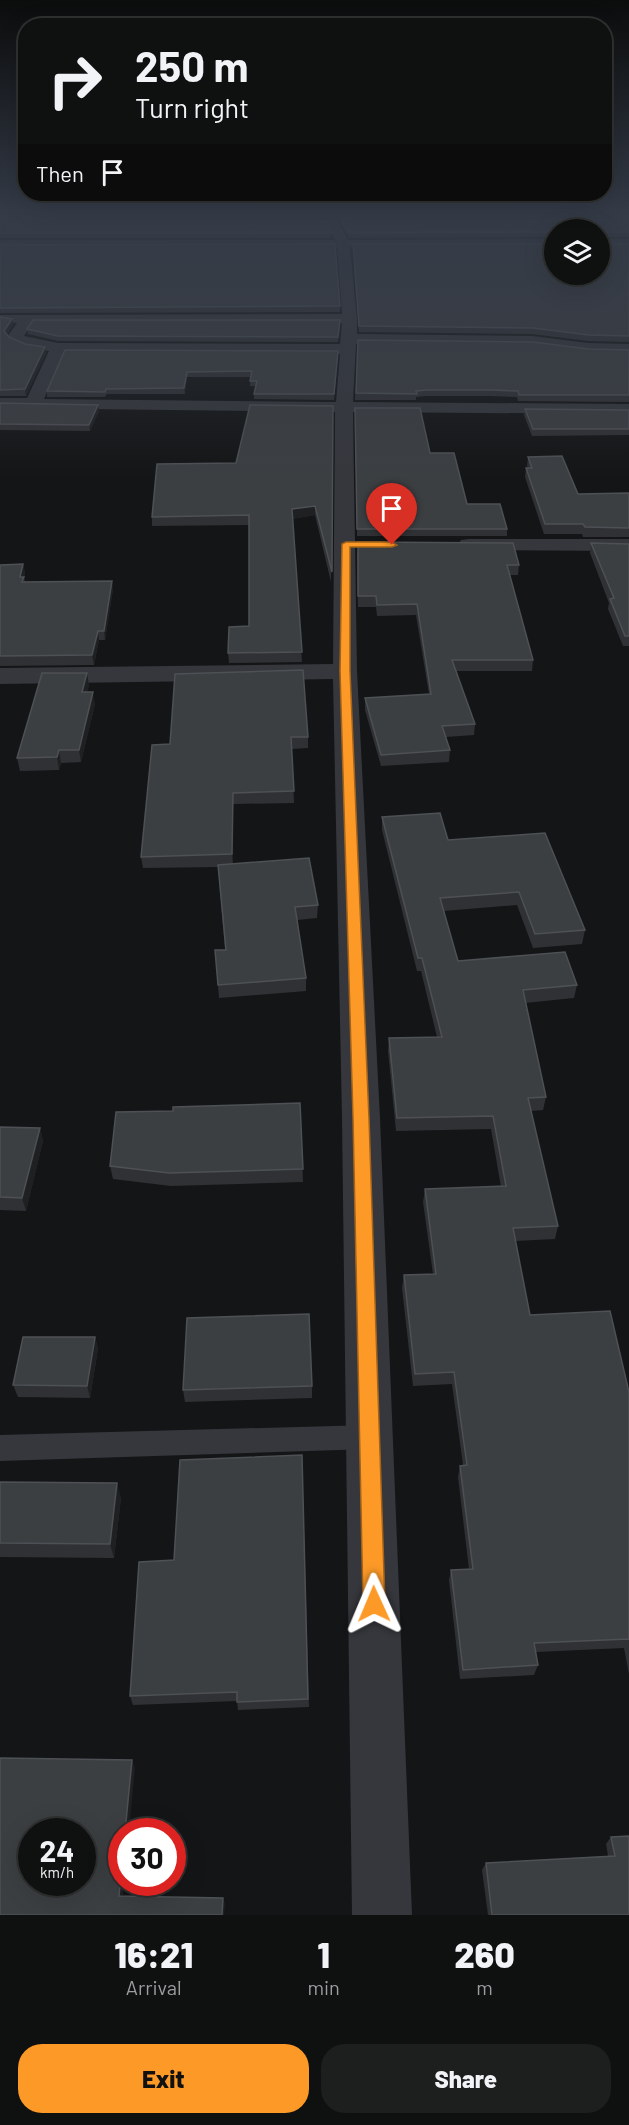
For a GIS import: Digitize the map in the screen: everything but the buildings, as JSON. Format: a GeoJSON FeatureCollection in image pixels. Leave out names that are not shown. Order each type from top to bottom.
{"type":"FeatureCollection","features":[{"type":"Feature","properties":{"kind":"street"},"geometry":{"type":"LineString","coordinates":[[345,300],[349,336],[344,407],[358,544],[345,671],[370,1437],[382,1915]]}},
{"type":"Feature","properties":{"kind":"street"},"geometry":{"type":"LineString","coordinates":[[0,318],[349,336],[532,341],[588,348],[629,349]]}},
{"type":"Feature","properties":{"kind":"street"},"geometry":{"type":"LineString","coordinates":[[27,318],[15,337],[22,342],[58,348],[349,336]]}},
{"type":"Feature","properties":{"kind":"street"},"geometry":{"type":"LineString","coordinates":[[33,404],[58,348]]}},
{"type":"Feature","properties":{"kind":"street"},"geometry":{"type":"LineString","coordinates":[[0,403],[629,410]]}},
{"type":"Feature","properties":{"kind":"street"},"geometry":{"type":"LineString","coordinates":[[450,545],[629,545]]}},
{"type":"Feature","properties":{"kind":"street"},"geometry":{"type":"LineString","coordinates":[[0,676],[345,671]]}},
{"type":"Feature","properties":{"kind":"lane"},"geometry":{"type":"LineString","coordinates":[[0,1448],[370,1437]]}},
{"type":"Feature","properties":{"kind":"route"},"geometry":{"type":"LineString","coordinates":[[374,1604],[361,1118],[345,671],[346,544],[392,545]]}}]}
